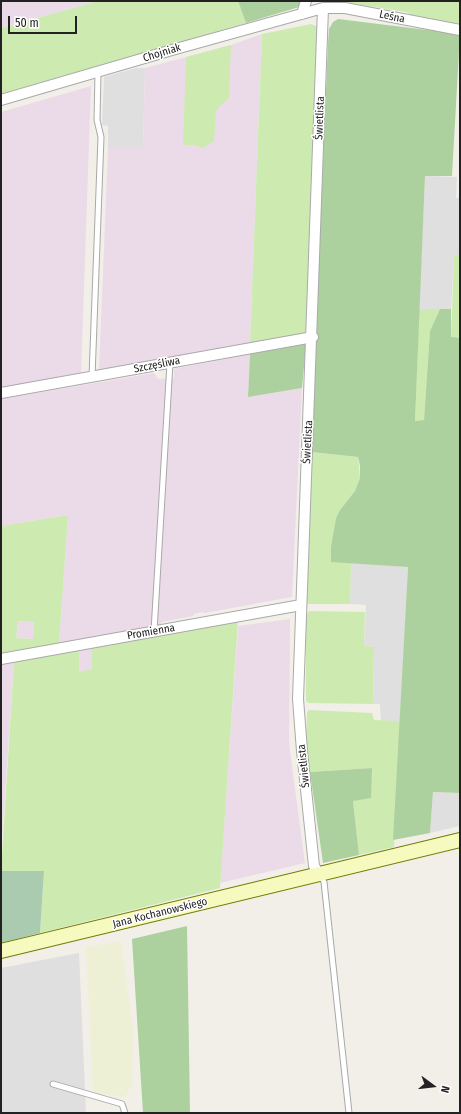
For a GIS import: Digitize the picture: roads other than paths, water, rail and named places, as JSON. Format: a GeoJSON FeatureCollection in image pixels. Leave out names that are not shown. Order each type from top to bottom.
{"type":"FeatureCollection","features":[{"type":"Feature","properties":{"kind":"street"},"geometry":{"type":"LineString","coordinates":[[302,14],[306,1]]}},
{"type":"Feature","properties":{"kind":"street","name":"Chojniak"},"geometry":{"type":"LineString","coordinates":[[1,100],[323,8]]}},
{"type":"Feature","properties":{"kind":"street","name":"Leśna"},"geometry":{"type":"LineString","coordinates":[[323,8],[345,8],[460,30]]}},
{"type":"Feature","properties":{"kind":"street","name":"Świetlista"},"geometry":{"type":"LineString","coordinates":[[320,874],[314,866],[298,699],[300,605],[312,337],[323,8]]}},
{"type":"Feature","properties":{"kind":"street","name":"Szczęśliwa"},"geometry":{"type":"LineString","coordinates":[[1,393],[312,337]]}},
{"type":"Feature","properties":{"kind":"street","name":"Promienna"},"geometry":{"type":"LineString","coordinates":[[1,659],[300,605]]}},
{"type":"Feature","properties":{"kind":"street","name":"Jana Kochanowskiego"},"geometry":{"type":"LineString","coordinates":[[1,951],[460,840]]}},
{"type":"Feature","properties":{"kind":"lane"},"geometry":{"type":"LineString","coordinates":[[92,377],[101,137],[97,120],[98,73]]}},
{"type":"Feature","properties":{"kind":"lane"},"geometry":{"type":"LineString","coordinates":[[154,631],[170,362]]}},
{"type":"Feature","properties":{"kind":"lane"},"geometry":{"type":"LineString","coordinates":[[320,874],[324,882],[349,1113]]}},
{"type":"Feature","properties":{"kind":"lane"},"geometry":{"type":"LineString","coordinates":[[53,1084],[122,1104],[125,1113]]}}]}
